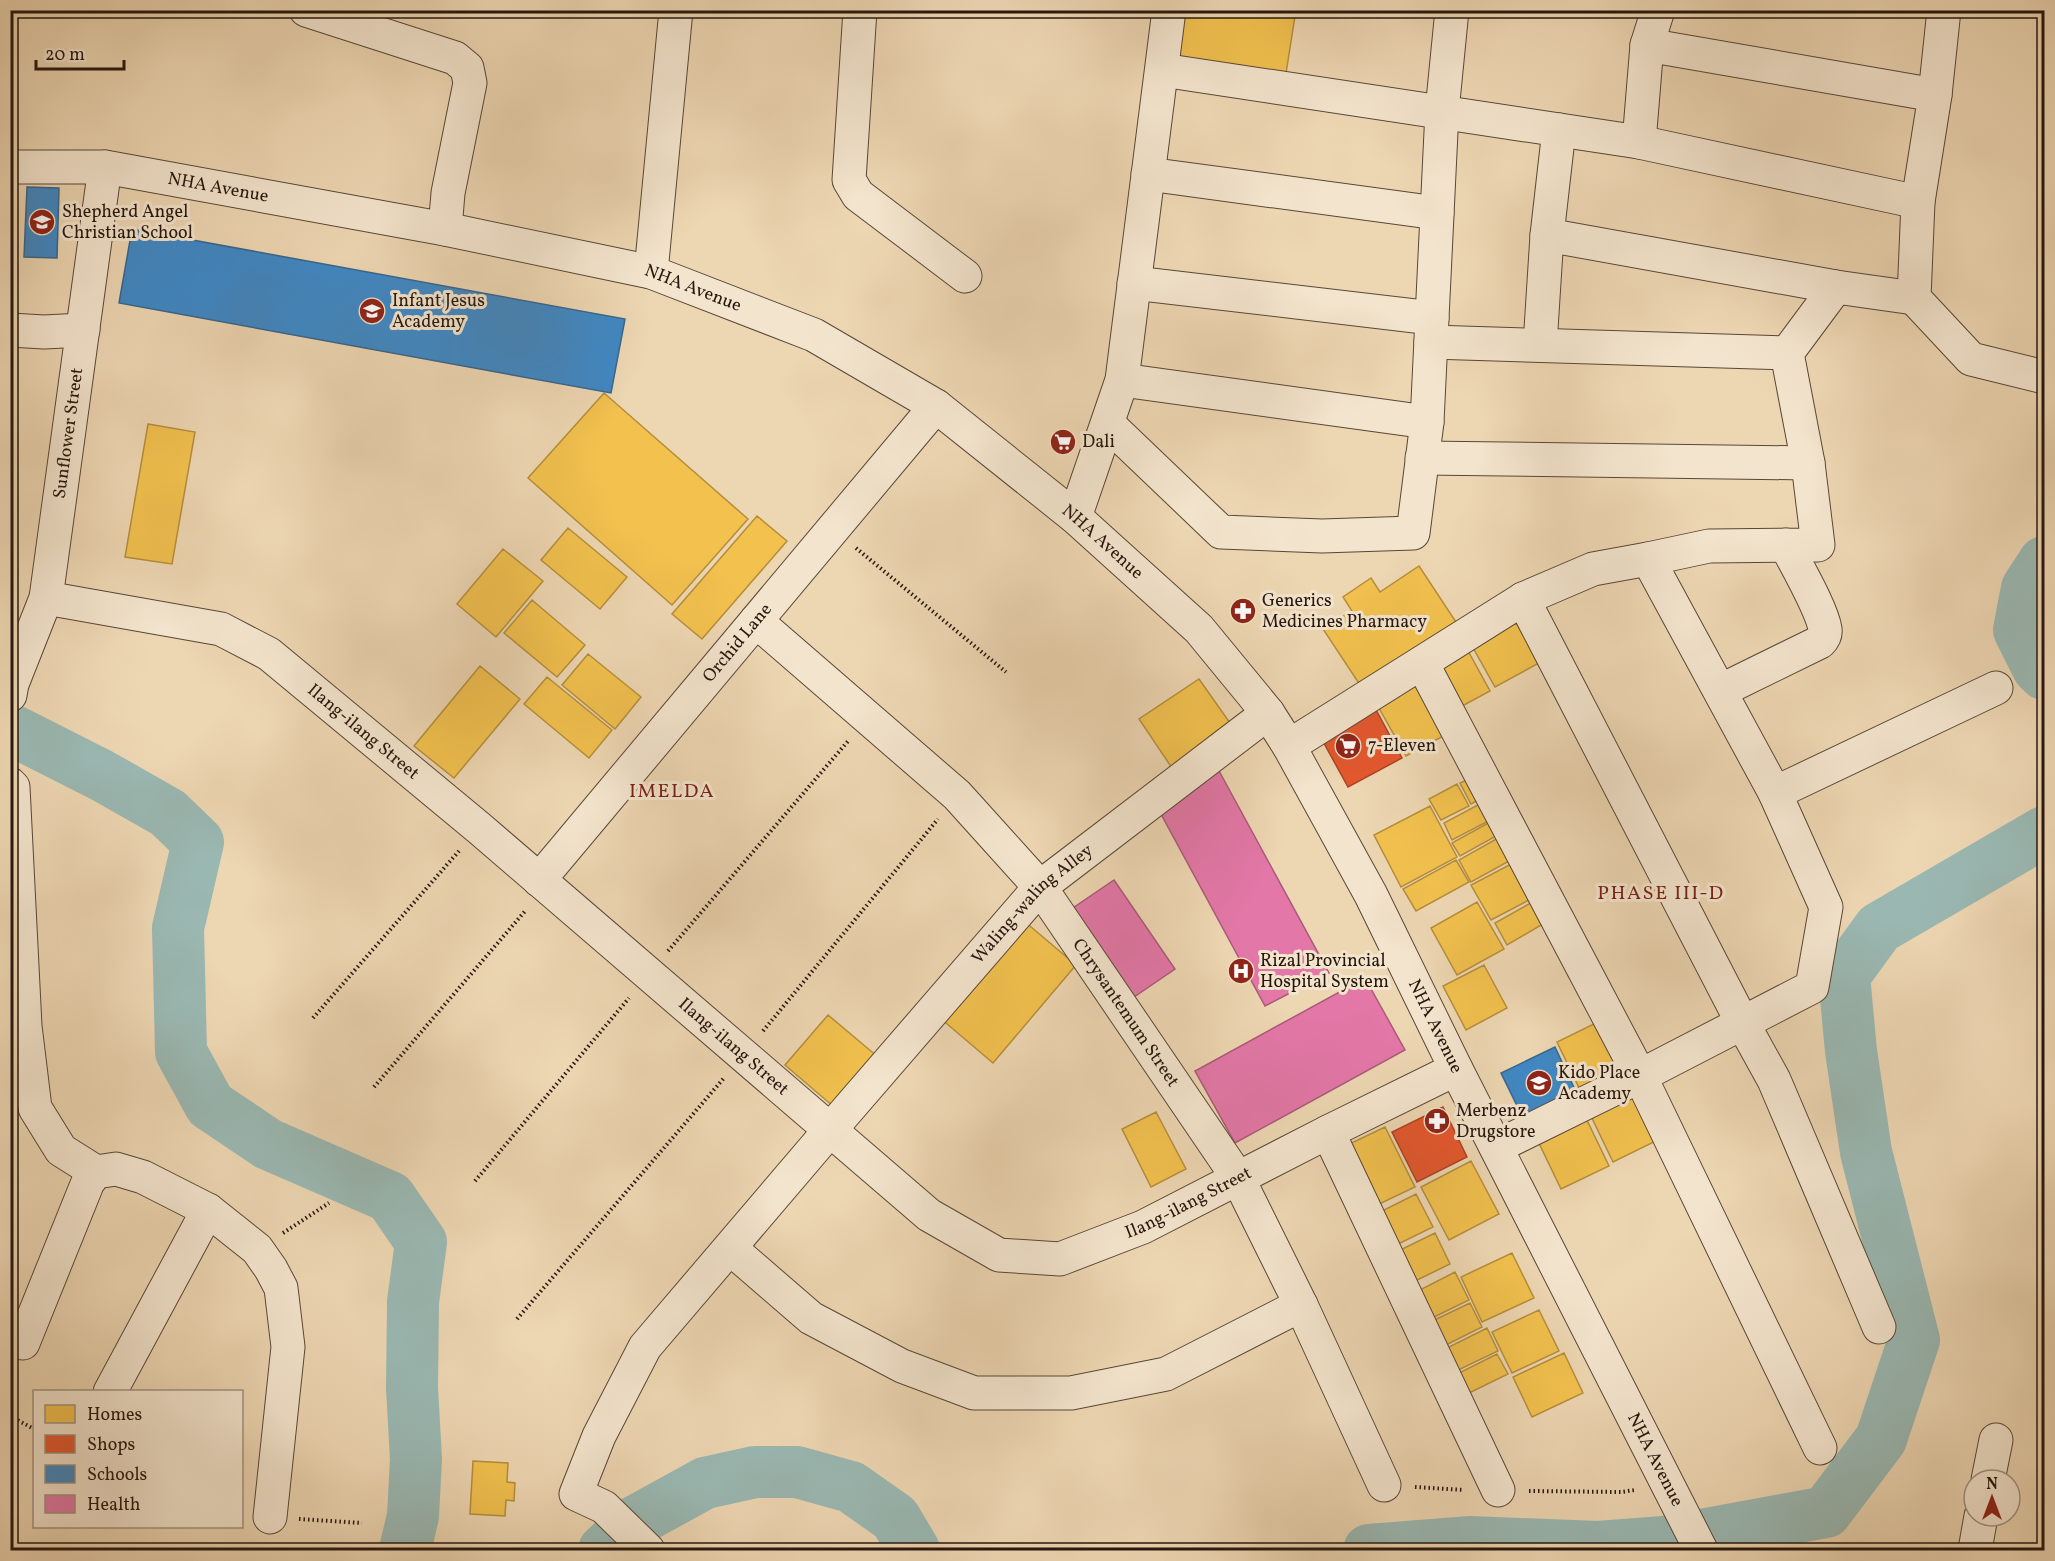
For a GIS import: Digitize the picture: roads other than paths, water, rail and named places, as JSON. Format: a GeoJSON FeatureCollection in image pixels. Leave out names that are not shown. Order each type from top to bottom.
{"type":"FeatureCollection","features":[{"type":"Feature","properties":{"kind":"street"},"geometry":{"type":"LineString","coordinates":[[306,10],[455,58],[467,68],[470,83],[448,193],[445,229]]}},
{"type":"Feature","properties":{"kind":"street"},"geometry":{"type":"LineString","coordinates":[[651,272],[676,10]]}},
{"type":"Feature","properties":{"kind":"street"},"geometry":{"type":"LineString","coordinates":[[860,10],[849,180],[858,195],[965,276]]}},
{"type":"Feature","properties":{"kind":"street"},"geometry":{"type":"LineString","coordinates":[[1075,517],[1122,380],[1169,10]]}},
{"type":"Feature","properties":{"kind":"street"},"geometry":{"type":"LineString","coordinates":[[1108,424],[1221,532],[1322,536],[1413,533],[1427,422],[1442,111],[1452,10]]}},
{"type":"Feature","properties":{"kind":"street"},"geometry":{"type":"LineString","coordinates":[[1639,142],[1647,45],[1658,10]]}},
{"type":"Feature","properties":{"kind":"street"},"geometry":{"type":"LineString","coordinates":[[1914,298],[1918,202],[1935,95],[1944,10]]}},
{"type":"Feature","properties":{"kind":"street"},"geometry":{"type":"LineString","coordinates":[[1647,45],[1935,95]]}},
{"type":"Feature","properties":{"kind":"street"},"geometry":{"type":"LineString","coordinates":[[1162,70],[1639,142],[1918,202]]}},
{"type":"Feature","properties":{"kind":"street"},"geometry":{"type":"LineString","coordinates":[[1540,345],[1547,235],[1559,130]]}},
{"type":"Feature","properties":{"kind":"street","name":"NHA Avenue"},"geometry":{"type":"LineString","coordinates":[[10,167],[105,167],[445,229],[651,272],[814,335],[936,406],[1075,517],[1199,628],[1268,714],[1289,746],[1371,895],[1456,1069],[1671,1488],[1701,1551]]}},
{"type":"Feature","properties":{"kind":"street","name":"Sunflower Street"},"geometry":{"type":"LineString","coordinates":[[11,690],[46,598],[105,167]]}},
{"type":"Feature","properties":{"kind":"street"},"geometry":{"type":"LineString","coordinates":[[1148,174],[1437,213]]}},
{"type":"Feature","properties":{"kind":"street"},"geometry":{"type":"LineString","coordinates":[[1547,235],[1836,287],[1914,298],[1971,358],[2044,377]]}},
{"type":"Feature","properties":{"kind":"street"},"geometry":{"type":"LineString","coordinates":[[1134,283],[1540,345],[1787,353]]}},
{"type":"Feature","properties":{"kind":"street"},"geometry":{"type":"LineString","coordinates":[[1289,746],[1523,599],[1593,569],[1709,546],[1818,545],[1808,463],[1787,353],[1836,287]]}},
{"type":"Feature","properties":{"kind":"street"},"geometry":{"type":"LineString","coordinates":[[10,330],[44,332],[83,330]]}},
{"type":"Feature","properties":{"kind":"street"},"geometry":{"type":"LineString","coordinates":[[1122,380],[1427,422]]}},
{"type":"Feature","properties":{"kind":"street","name":"Orchid Lane"},"geometry":{"type":"LineString","coordinates":[[543,883],[756,621],[936,406]]}},
{"type":"Feature","properties":{"kind":"street"},"geometry":{"type":"LineString","coordinates":[[1422,458],[1808,463]]}},
{"type":"Feature","properties":{"kind":"street"},"geometry":{"type":"LineString","coordinates":[[1720,691],[1820,642],[1825,636],[1821,616],[1786,545]]}},
{"type":"Feature","properties":{"kind":"street"},"geometry":{"type":"LineString","coordinates":[[1496,1147],[1812,987],[1826,907],[1774,793],[1648,559]]}},
{"type":"Feature","properties":{"kind":"street","name":"Ilang-ilang Street"},"geometry":{"type":"LineString","coordinates":[[46,598],[221,629],[269,654],[479,828],[929,1215],[999,1255],[1060,1259],[1143,1227],[1456,1069]]}},
{"type":"Feature","properties":{"kind":"street"},"geometry":{"type":"LineString","coordinates":[[1523,599],[1774,1080],[1879,1327]]}},
{"type":"Feature","properties":{"kind":"street","name":"Chrysantemum Street"},"geometry":{"type":"LineString","coordinates":[[756,621],[957,795],[1040,887],[1238,1178],[1301,1305],[1384,1485]]}},
{"type":"Feature","properties":{"kind":"street"},"geometry":{"type":"LineString","coordinates":[[1422,663],[1640,1076],[1820,1448]]}},
{"type":"Feature","properties":{"kind":"street"},"geometry":{"type":"LineString","coordinates":[[1774,793],[1996,688]]}},
{"type":"Feature","properties":{"kind":"street","name":"Waling-waling Alley"},"geometry":{"type":"LineString","coordinates":[[648,1551],[604,1508],[576,1494],[598,1436],[645,1347],[1040,887],[1268,714]]}},
{"type":"Feature","properties":{"kind":"street"},"geometry":{"type":"LineString","coordinates":[[10,784],[13,787],[26,1026],[35,1108],[61,1150],[96,1172],[116,1169],[143,1177],[208,1210],[257,1249],[281,1288],[288,1347],[270,1517]]}},
{"type":"Feature","properties":{"kind":"street"},"geometry":{"type":"LineString","coordinates":[[1328,1132],[1498,1490]]}},
{"type":"Feature","properties":{"kind":"street"},"geometry":{"type":"LineString","coordinates":[[23,1343],[88,1182],[96,1172]]}},
{"type":"Feature","properties":{"kind":"street"},"geometry":{"type":"LineString","coordinates":[[111,1390],[208,1210]]}},
{"type":"Feature","properties":{"kind":"street"},"geometry":{"type":"LineString","coordinates":[[730,1248],[811,1318],[902,1366],[974,1393],[1071,1393],[1166,1374],[1301,1305]]}},
{"type":"Feature","properties":{"kind":"street"},"geometry":{"type":"LineString","coordinates":[[1990,1468],[1996,1440]]}},
{"type":"Feature","properties":{"kind":"street"},"geometry":{"type":"LineString","coordinates":[[1974,1551],[1979,1528]]}},
{"type":"Feature","properties":{"kind":"waterway"},"geometry":{"type":"LineString","coordinates":[[2044,562],[2027,588],[2019,630],[2038,668],[2044,674]]}},
{"type":"Feature","properties":{"kind":"waterway"},"geometry":{"type":"LineString","coordinates":[[10,729],[101,775],[168,813],[198,842],[178,928],[181,1052],[210,1105],[268,1144],[390,1197],[421,1242],[413,1302],[412,1388],[416,1459],[413,1516],[405,1550]]}},
{"type":"Feature","properties":{"kind":"waterway"},"geometry":{"type":"LineString","coordinates":[[1369,1550],[1471,1542],[1598,1547],[1663,1542],[1826,1512],[1881,1439],[1914,1340],[1866,1152],[1851,1051],[1844,976],[1879,928],[2044,832]]}},
{"type":"Feature","properties":{"kind":"waterway"},"geometry":{"type":"LineString","coordinates":[[604,1550],[634,1522],[705,1483],[755,1472],[797,1472],[851,1487],[895,1518],[914,1550]]}},
{"type":"Feature","properties":{"kind":"place","name":"Shepherd Angel Christian School"},"geometry":{"type":"Point","coordinates":[42,222]}},
{"type":"Feature","properties":{"kind":"place","name":"Infant Jesus Academy"},"geometry":{"type":"Point","coordinates":[372,311]}},
{"type":"Feature","properties":{"kind":"place","name":"Dali"},"geometry":{"type":"Point","coordinates":[1063,442]}},
{"type":"Feature","properties":{"kind":"place","name":"Generics Medicines Pharmacy"},"geometry":{"type":"Point","coordinates":[1243,611]}},
{"type":"Feature","properties":{"kind":"place","name":"7-Eleven"},"geometry":{"type":"Point","coordinates":[1348,746]}},
{"type":"Feature","properties":{"kind":"place","name":"Rizal Provincial Hospital System"},"geometry":{"type":"Point","coordinates":[1241,971]}},
{"type":"Feature","properties":{"kind":"place","name":"Kido Place Academy"},"geometry":{"type":"Point","coordinates":[1539,1083]}},
{"type":"Feature","properties":{"kind":"place","name":"Merbenz Drugstore"},"geometry":{"type":"Point","coordinates":[1437,1121]}},
{"type":"Feature","properties":{"kind":"district","name":"IMELDA"},"geometry":{"type":"Point","coordinates":[672,792]}},
{"type":"Feature","properties":{"kind":"district","name":"PHASE III-D"},"geometry":{"type":"Point","coordinates":[1661,894]}}]}
